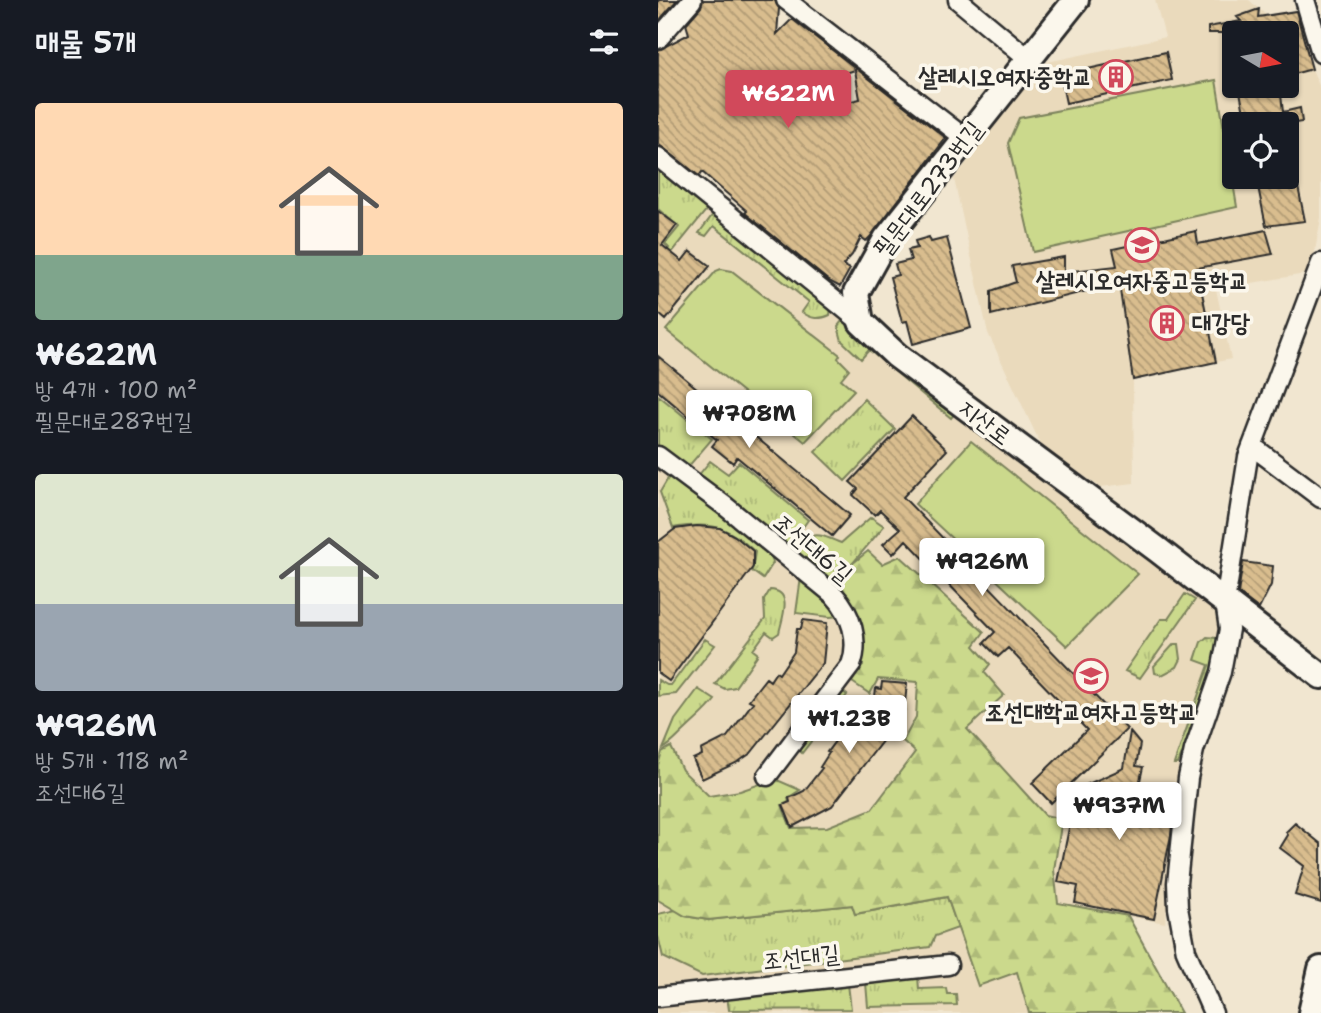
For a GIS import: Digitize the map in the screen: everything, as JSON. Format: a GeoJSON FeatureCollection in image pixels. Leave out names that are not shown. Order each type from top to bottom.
{"type":"FeatureCollection","features":[{"type":"Feature","properties":{"kind":"street"},"geometry":{"type":"LineString","coordinates":[[658,40],[692,0]]}},
{"type":"Feature","properties":{"kind":"street"},"geometry":{"type":"LineString","coordinates":[[786,0],[966,139]]}},
{"type":"Feature","properties":{"kind":"street"},"geometry":{"type":"LineString","coordinates":[[958,0],[1029,59]]}},
{"type":"Feature","properties":{"kind":"street","name":"필문대로273번길"},"geometry":{"type":"LineString","coordinates":[[861,322],[856,293],[886,239],[1076,0]]}},
{"type":"Feature","properties":{"kind":"street"},"geometry":{"type":"LineString","coordinates":[[1305,0],[1321,53]]}},
{"type":"Feature","properties":{"kind":"street","name":"지산로"},"geometry":{"type":"LineString","coordinates":[[658,157],[861,322],[896,355],[1321,676]]}},
{"type":"Feature","properties":{"kind":"street"},"geometry":{"type":"LineString","coordinates":[[1213,1013],[1186,951],[1178,908],[1177,883],[1188,778],[1194,750],[1221,672],[1229,629],[1225,602],[1248,457],[1321,263]]}},
{"type":"Feature","properties":{"kind":"street"},"geometry":{"type":"LineString","coordinates":[[1252,446],[1321,498]]}},
{"type":"Feature","properties":{"kind":"street","name":"조선대6길"},"geometry":{"type":"LineString","coordinates":[[658,456],[725,506],[834,595],[843,604],[851,622],[855,654],[851,665],[767,776]]}},
{"type":"Feature","properties":{"kind":"street","name":"조선대길"},"geometry":{"type":"LineString","coordinates":[[658,997],[948,965]]}},
{"type":"Feature","properties":{"kind":"street"},"geometry":{"type":"LineString","coordinates":[[1311,1013],[1321,969]]}},
{"type":"Feature","properties":{"kind":"shaded area","name":"살레시오여자중고등학교"},"geometry":{"type":"Polygon","coordinates":[[[1155,0],[1249,0],[1266,15],[1298,10],[1312,69],[1321,90],[1321,218],[1311,273],[1216,289],[1231,359],[1133,380],[1134,483],[1100,487],[1042,447],[988,333],[954,179],[1043,63],[1165,37],[1155,0]]]}},
{"type":"Feature","properties":{"kind":"shaded area"},"geometry":{"type":"Polygon","coordinates":[[[658,167],[1217,613],[1218,644],[1209,688],[1178,764],[1179,812],[1165,923],[1058,903],[1054,870],[1062,820],[1045,815],[967,729],[968,642],[866,549],[852,564],[798,534],[735,479],[710,461],[932,683],[924,740],[872,809],[947,897],[978,985],[1017,972],[1029,1013],[658,1013],[658,445],[688,467],[658,420],[658,167]]]}},
{"type":"Feature","properties":{"kind":"green space"},"geometry":{"type":"Polygon","coordinates":[[[1216,80],[1222,116],[1222,189],[1234,189],[1237,207],[1033,252],[1008,143],[1019,118],[1216,80]]]}},
{"type":"Feature","properties":{"kind":"green space"},"geometry":{"type":"Polygon","coordinates":[[[658,167],[708,208],[658,270],[658,262],[669,248],[665,244],[679,227],[658,209],[658,167]]]}},
{"type":"Feature","properties":{"kind":"green space"},"geometry":{"type":"Polygon","coordinates":[[[714,213],[831,307],[830,315],[815,318],[802,312],[809,302],[714,226],[706,236],[699,233],[714,213]]]}},
{"type":"Feature","properties":{"kind":"green space"},"geometry":{"type":"Polygon","coordinates":[[[716,271],[732,271],[840,355],[838,358],[849,369],[841,379],[854,390],[805,442],[666,330],[716,271]]]}},
{"type":"Feature","properties":{"kind":"green space"},"geometry":{"type":"Polygon","coordinates":[[[849,320],[959,408],[951,418],[869,350],[861,359],[842,341],[838,326],[842,321],[849,320]]]}},
{"type":"Feature","properties":{"kind":"green space"},"geometry":{"type":"Polygon","coordinates":[[[658,395],[712,439],[688,467],[658,445],[658,395]]]}},
{"type":"Feature","properties":{"kind":"green space"},"geometry":{"type":"Polygon","coordinates":[[[864,399],[895,429],[845,481],[815,452],[864,399]]]}},
{"type":"Feature","properties":{"kind":"green space"},"geometry":{"type":"Polygon","coordinates":[[[971,441],[1138,574],[1067,646],[915,504],[971,441]]]}},
{"type":"Feature","properties":{"kind":"green space"},"geometry":{"type":"Polygon","coordinates":[[[710,461],[728,474],[739,462],[808,520],[798,534],[807,539],[819,535],[841,543],[871,517],[884,526],[836,587],[698,476],[710,461]]]}},
{"type":"Feature","properties":{"kind":"green space"},"geometry":{"type":"Polygon","coordinates":[[[670,475],[770,550],[773,563],[763,579],[752,571],[755,552],[736,536],[709,526],[673,528],[660,492],[670,475]]]}},
{"type":"Feature","properties":{"kind":"green space"},"geometry":{"type":"Polygon","coordinates":[[[868,551],[882,564],[900,556],[984,632],[974,646],[990,664],[984,672],[1004,695],[967,729],[1045,815],[1062,819],[1054,870],[1058,903],[1128,916],[1181,1013],[1029,1013],[1017,972],[978,986],[947,897],[855,914],[852,905],[708,920],[685,916],[658,900],[658,765],[662,752],[671,747],[682,770],[709,796],[740,791],[775,779],[800,790],[788,798],[789,802],[782,805],[791,828],[827,827],[872,809],[915,752],[903,741],[916,717],[918,682],[878,679],[870,694],[852,682],[863,665],[862,633],[852,608],[836,587],[852,564],[868,551]]]}},
{"type":"Feature","properties":{"kind":"green space"},"geometry":{"type":"Polygon","coordinates":[[[801,577],[835,603],[841,616],[796,613],[801,577]]]}},
{"type":"Feature","properties":{"kind":"green space"},"geometry":{"type":"Polygon","coordinates":[[[770,590],[782,595],[784,600],[779,633],[773,637],[766,632],[753,650],[758,654],[735,687],[725,689],[715,684],[765,619],[764,600],[770,590]]]}},
{"type":"Feature","properties":{"kind":"green space"},"geometry":{"type":"Polygon","coordinates":[[[1185,594],[1195,600],[1140,678],[1125,671],[1161,619],[1168,619],[1185,594]]]}},
{"type":"Feature","properties":{"kind":"green space"},"geometry":{"type":"Polygon","coordinates":[[[1207,637],[1216,638],[1218,644],[1209,688],[1178,764],[1174,764],[1209,665],[1195,660],[1201,642],[1207,637]]]}},
{"type":"Feature","properties":{"kind":"green space"},"geometry":{"type":"Polygon","coordinates":[[[705,639],[715,645],[676,694],[658,696],[658,680],[671,685],[705,639]]]}},
{"type":"Feature","properties":{"kind":"green space"},"geometry":{"type":"Polygon","coordinates":[[[1174,644],[1179,644],[1181,659],[1177,667],[1162,675],[1155,673],[1154,666],[1174,644]]]}},
{"type":"Feature","properties":{"kind":"green space"},"geometry":{"type":"Polygon","coordinates":[[[698,689],[715,700],[663,749],[675,720],[698,689]]]}},
{"type":"Feature","properties":{"kind":"green space"},"geometry":{"type":"Polygon","coordinates":[[[841,690],[847,695],[802,753],[796,748],[841,690]]]}},
{"type":"Feature","properties":{"kind":"green space"},"geometry":{"type":"Polygon","coordinates":[[[947,897],[958,928],[935,936],[930,947],[702,976],[663,957],[658,936],[658,914],[676,910],[685,916],[708,920],[852,905],[855,914],[947,897]]]}},
{"type":"Feature","properties":{"kind":"green space"},"geometry":{"type":"Polygon","coordinates":[[[918,977],[919,989],[946,988],[947,994],[956,994],[957,1005],[868,1007],[866,983],[918,977]]]}},
{"type":"Feature","properties":{"kind":"green space"},"geometry":{"type":"Polygon","coordinates":[[[848,984],[851,1009],[729,1010],[727,997],[848,984]]]}},
{"type":"Feature","properties":{"kind":"building"},"geometry":{"type":"Polygon","coordinates":[[[658,0],[677,0],[658,22],[658,0]]]}},
{"type":"Feature","properties":{"kind":"building"},"geometry":{"type":"Polygon","coordinates":[[[703,0],[775,0],[779,8],[777,34],[792,19],[946,138],[870,237],[866,241],[861,237],[852,255],[843,265],[850,269],[840,287],[745,213],[747,211],[702,172],[699,176],[658,144],[658,50],[689,34],[686,24],[701,7],[703,0]],[[855,70],[823,80],[826,107],[860,99],[855,70]]]}},
{"type":"Feature","properties":{"kind":"building"},"geometry":{"type":"Polygon","coordinates":[[[1259,9],[1258,17],[1296,11],[1299,21],[1241,21],[1237,17],[1259,9]]]}},
{"type":"Feature","properties":{"kind":"building"},"geometry":{"type":"Polygon","coordinates":[[[1299,22],[1312,69],[1299,72],[1299,22]]]}},
{"type":"Feature","properties":{"kind":"building"},"geometry":{"type":"Polygon","coordinates":[[[1222,24],[1222,33],[1208,33],[1208,27],[1222,24]]]}},
{"type":"Feature","properties":{"kind":"building","name":"살레시오여자중학교"},"geometry":{"type":"Polygon","coordinates":[[[1166,52],[1172,80],[1066,103],[1060,75],[1166,52]]]}},
{"type":"Feature","properties":{"kind":"building"},"geometry":{"type":"Polygon","coordinates":[[[1241,98],[1281,98],[1283,112],[1244,112],[1241,98]]]}},
{"type":"Feature","properties":{"kind":"building"},"geometry":{"type":"Polygon","coordinates":[[[1300,108],[1302,122],[1299,122],[1299,112],[1283,112],[1300,108]]]}},
{"type":"Feature","properties":{"kind":"building"},"geometry":{"type":"Polygon","coordinates":[[[1258,189],[1298,189],[1305,221],[1266,226],[1258,189]]]}},
{"type":"Feature","properties":{"kind":"building"},"geometry":{"type":"Polygon","coordinates":[[[658,211],[677,225],[662,245],[682,261],[690,251],[710,266],[666,320],[658,313],[658,211]]]}},
{"type":"Feature","properties":{"kind":"building","name":"대강당"},"geometry":{"type":"Polygon","coordinates":[[[1266,230],[1273,254],[1197,268],[1216,362],[1133,380],[1119,283],[991,315],[991,291],[1016,282],[1012,266],[1064,257],[1064,272],[1117,266],[1113,249],[1196,231],[1198,244],[1266,230]]]}},
{"type":"Feature","properties":{"kind":"building"},"geometry":{"type":"Polygon","coordinates":[[[929,237],[931,242],[947,238],[971,328],[913,344],[907,321],[902,322],[890,277],[898,275],[895,264],[911,260],[908,250],[917,248],[915,241],[929,237]]]}},
{"type":"Feature","properties":{"kind":"building"},"geometry":{"type":"Polygon","coordinates":[[[658,356],[850,515],[832,536],[737,457],[733,463],[712,446],[717,440],[658,391],[658,356]]]}},
{"type":"Feature","properties":{"kind":"building"},"geometry":{"type":"Polygon","coordinates":[[[912,416],[947,450],[903,497],[1127,729],[1051,803],[1032,783],[1087,730],[1008,648],[998,657],[984,643],[995,632],[906,540],[893,554],[883,544],[900,529],[880,510],[875,515],[853,495],[858,489],[850,482],[912,416]]]}},
{"type":"Feature","properties":{"kind":"building"},"geometry":{"type":"Polygon","coordinates":[[[697,526],[720,528],[735,536],[753,551],[753,567],[669,681],[658,673],[658,542],[675,529],[697,526]]]}},
{"type":"Feature","properties":{"kind":"building"},"geometry":{"type":"Polygon","coordinates":[[[1243,562],[1273,566],[1271,585],[1259,609],[1238,593],[1243,562]]]}},
{"type":"Feature","properties":{"kind":"building"},"geometry":{"type":"Polygon","coordinates":[[[803,620],[827,623],[823,663],[751,753],[702,779],[693,759],[702,755],[701,750],[727,737],[753,702],[749,700],[766,678],[770,681],[776,672],[779,674],[794,652],[797,629],[801,629],[803,620]]]}},
{"type":"Feature","properties":{"kind":"building"},"geometry":{"type":"Polygon","coordinates":[[[882,682],[907,684],[904,712],[832,806],[792,827],[783,805],[790,802],[789,798],[804,791],[822,768],[820,767],[829,753],[827,752],[845,728],[859,725],[874,705],[876,688],[881,689],[882,682]]]}},
{"type":"Feature","properties":{"kind":"building"},"geometry":{"type":"Polygon","coordinates":[[[1130,732],[1140,744],[1136,766],[1143,767],[1139,785],[1144,786],[1143,789],[1175,795],[1171,835],[1154,919],[1075,903],[1078,886],[1058,882],[1077,789],[1124,768],[1130,732]]]}},
{"type":"Feature","properties":{"kind":"building"},"geometry":{"type":"Polygon","coordinates":[[[1295,823],[1321,844],[1321,903],[1295,895],[1304,866],[1280,848],[1288,835],[1286,832],[1295,823]]]}},
{"type":"Feature","properties":{"kind":"place","name":"살레시오여자중학교"},"geometry":{"type":"Point","coordinates":[1116,77]}},
{"type":"Feature","properties":{"kind":"place","name":"살레시오여자중고등학교"},"geometry":{"type":"Point","coordinates":[1142,245]}},
{"type":"Feature","properties":{"kind":"place","name":"대강당"},"geometry":{"type":"Point","coordinates":[1167,323]}},
{"type":"Feature","properties":{"kind":"place","name":"조선대학교여자고등학교"},"geometry":{"type":"Point","coordinates":[1091,676]}}]}
